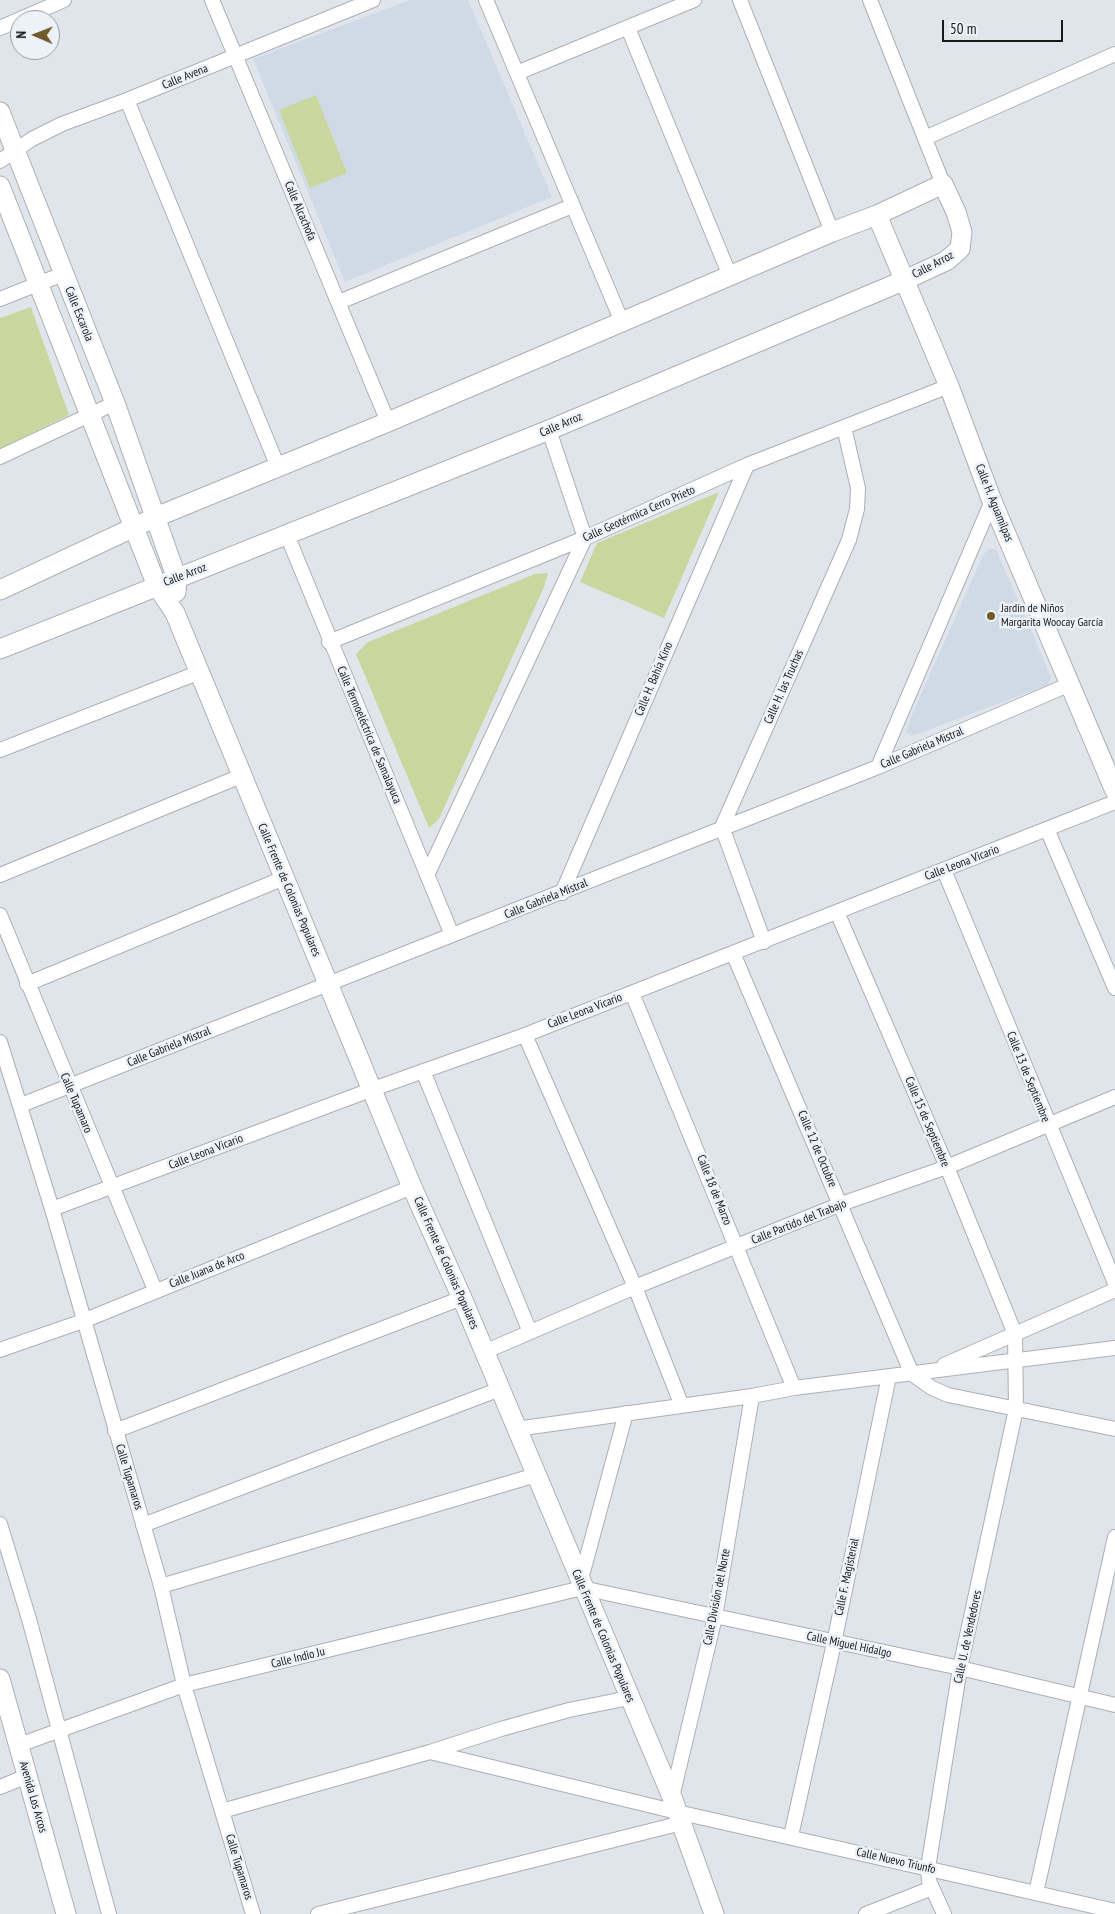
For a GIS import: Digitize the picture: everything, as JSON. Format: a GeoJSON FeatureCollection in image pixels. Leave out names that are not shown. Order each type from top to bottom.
{"type":"FeatureCollection","features":[{"type":"Feature","properties":{"kind":"main road","name":"Calle Escarola"},"geometry":{"type":"LineString","coordinates":[[0,112],[8,156],[63,274],[115,403],[156,517]]}},
{"type":"Feature","properties":{"kind":"main road"},"geometry":{"type":"LineString","coordinates":[[0,590],[156,517],[388,422],[944,184]]}},
{"type":"Feature","properties":{"kind":"main road","name":"Calle Arroz"},"geometry":{"type":"LineString","coordinates":[[0,649],[549,430],[946,261],[960,248],[962,232],[944,184]]}},
{"type":"Feature","properties":{"kind":"main road","name":"Calle Escarola"},"geometry":{"type":"LineString","coordinates":[[0,186],[135,527]]}},
{"type":"Feature","properties":{"kind":"main road","name":"Calle H. Aguamilpas"},"geometry":{"type":"LineString","coordinates":[[877,214],[948,386],[992,501],[1068,685],[1115,791]]}},
{"type":"Feature","properties":{"kind":"main road","name":"Calle Frente de Colonias Populares"},"geometry":{"type":"LineString","coordinates":[[156,517],[177,579],[175,613]]}},
{"type":"Feature","properties":{"kind":"main road","name":"Calle Frente de Colonias Populares"},"geometry":{"type":"LineString","coordinates":[[135,527],[157,586],[175,613],[200,672],[241,776],[373,1088],[412,1187],[462,1298],[581,1586],[677,1810],[714,1914]]}},
{"type":"Feature","properties":{"kind":"main road","name":"Avenida Los Arcos"},"geometry":{"type":"LineString","coordinates":[[0,1679],[66,1914]]}},
{"type":"Feature","properties":{"kind":"street"},"geometry":{"type":"LineString","coordinates":[[0,28],[64,0]]}},
{"type":"Feature","properties":{"kind":"street","name":"Calle Alcachofa"},"geometry":{"type":"LineString","coordinates":[[212,0],[234,57],[339,302],[388,422]]}},
{"type":"Feature","properties":{"kind":"street","name":"Calle Avena"},"geometry":{"type":"LineString","coordinates":[[8,156],[32,139],[62,124],[127,100],[373,0]]}},
{"type":"Feature","properties":{"kind":"street"},"geometry":{"type":"LineString","coordinates":[[486,0],[622,322]]}},
{"type":"Feature","properties":{"kind":"street"},"geometry":{"type":"LineString","coordinates":[[517,73],[694,0]]}},
{"type":"Feature","properties":{"kind":"street"},"geometry":{"type":"LineString","coordinates":[[740,0],[832,232]]}},
{"type":"Feature","properties":{"kind":"street"},"geometry":{"type":"LineString","coordinates":[[870,0],[944,184]]}},
{"type":"Feature","properties":{"kind":"street"},"geometry":{"type":"LineString","coordinates":[[628,28],[730,276]]}},
{"type":"Feature","properties":{"kind":"street"},"geometry":{"type":"LineString","coordinates":[[925,138],[1115,54]]}},
{"type":"Feature","properties":{"kind":"street"},"geometry":{"type":"LineString","coordinates":[[127,100],[278,467]]}},
{"type":"Feature","properties":{"kind":"street"},"geometry":{"type":"LineString","coordinates":[[339,302],[572,206]]}},
{"type":"Feature","properties":{"kind":"street"},"geometry":{"type":"LineString","coordinates":[[0,299],[63,274]]}},
{"type":"Feature","properties":{"kind":"street","name":"Calle Geotérmica Cerro Prieto"},"geometry":{"type":"LineString","coordinates":[[330,642],[585,538],[747,465],[948,386]]}},
{"type":"Feature","properties":{"kind":"street"},"geometry":{"type":"LineString","coordinates":[[0,457],[115,403]]}},
{"type":"Feature","properties":{"kind":"street","name":"Calle H. las Truchas"},"geometry":{"type":"LineString","coordinates":[[722,827],[849,540],[857,509],[858,488],[844,427]]}},
{"type":"Feature","properties":{"kind":"street"},"geometry":{"type":"LineString","coordinates":[[428,873],[585,538],[549,430]]}},
{"type":"Feature","properties":{"kind":"street","name":"Calle H. Bahía Kino"},"geometry":{"type":"LineString","coordinates":[[562,893],[747,465]]}},
{"type":"Feature","properties":{"kind":"street"},"geometry":{"type":"LineString","coordinates":[[878,767],[992,501]]}},
{"type":"Feature","properties":{"kind":"street","name":"Calle Termoeléctrica de Samalayuca"},"geometry":{"type":"LineString","coordinates":[[287,535],[452,935]]}},
{"type":"Feature","properties":{"kind":"street"},"geometry":{"type":"LineString","coordinates":[[0,750],[200,672]]}},
{"type":"Feature","properties":{"kind":"street","name":"Calle Gabriela Mistral"},"geometry":{"type":"LineString","coordinates":[[21,1106],[328,983],[562,893],[722,827],[878,767],[1068,685]]}},
{"type":"Feature","properties":{"kind":"street"},"geometry":{"type":"LineString","coordinates":[[0,875],[241,776]]}},
{"type":"Feature","properties":{"kind":"street","name":"Calle Leona Vicario"},"geometry":{"type":"LineString","coordinates":[[52,1209],[112,1188],[373,1088],[525,1035],[1115,802]]}},
{"type":"Feature","properties":{"kind":"street"},"geometry":{"type":"LineString","coordinates":[[722,827],[764,942]]}},
{"type":"Feature","properties":{"kind":"street"},"geometry":{"type":"LineString","coordinates":[[1047,829],[1115,988]]}},
{"type":"Feature","properties":{"kind":"street","name":"Calle 13 de Septiembre"},"geometry":{"type":"LineString","coordinates":[[944,870],[1115,1283]]}},
{"type":"Feature","properties":{"kind":"street"},"geometry":{"type":"LineString","coordinates":[[27,984],[284,878]]}},
{"type":"Feature","properties":{"kind":"street","name":"Calle 15 de Septiembre"},"geometry":{"type":"LineString","coordinates":[[837,912],[946,1166],[1015,1334],[1017,1360]]}},
{"type":"Feature","properties":{"kind":"street","name":"Calle Tupamaro"},"geometry":{"type":"LineString","coordinates":[[0,915],[155,1290]]}},
{"type":"Feature","properties":{"kind":"street","name":"Calle 12 de Octubre"},"geometry":{"type":"LineString","coordinates":[[733,953],[912,1374]]}},
{"type":"Feature","properties":{"kind":"street","name":"Calle 18 de Marzo"},"geometry":{"type":"LineString","coordinates":[[632,993],[794,1388]]}},
{"type":"Feature","properties":{"kind":"street"},"geometry":{"type":"LineString","coordinates":[[525,1035],[635,1287],[682,1406]]}},
{"type":"Feature","properties":{"kind":"street","name":"Calle Tupamaros"},"geometry":{"type":"LineString","coordinates":[[0,1042],[52,1209],[161,1586],[184,1685],[252,1914]]}},
{"type":"Feature","properties":{"kind":"street"},"geometry":{"type":"LineString","coordinates":[[423,1071],[530,1332]]}},
{"type":"Feature","properties":{"kind":"street","name":"Calle Partido del Trabajo"},"geometry":{"type":"LineString","coordinates":[[484,1352],[635,1287],[841,1204],[946,1166],[1115,1097]]}},
{"type":"Feature","properties":{"kind":"street","name":"Calle Juana de Arco"},"geometry":{"type":"LineString","coordinates":[[0,1350],[83,1321],[155,1290],[412,1187]]}},
{"type":"Feature","properties":{"kind":"street"},"geometry":{"type":"LineString","coordinates":[[930,1372],[1115,1290]]}},
{"type":"Feature","properties":{"kind":"street"},"geometry":{"type":"LineString","coordinates":[[115,1431],[462,1298]]}},
{"type":"Feature","properties":{"kind":"street"},"geometry":{"type":"LineString","coordinates":[[516,1429],[752,1396],[794,1388],[1115,1348]]}},
{"type":"Feature","properties":{"kind":"street","name":"Calle U. de Vendedores"},"geometry":{"type":"LineString","coordinates":[[928,1868],[960,1668],[1016,1408],[1017,1360]]}},
{"type":"Feature","properties":{"kind":"street"},"geometry":{"type":"LineString","coordinates":[[912,1374],[932,1388],[948,1394],[1115,1428]]}},
{"type":"Feature","properties":{"kind":"street","name":"Calle F. Magisterial"},"geometry":{"type":"LineString","coordinates":[[790,1836],[834,1643],[889,1376]]}},
{"type":"Feature","properties":{"kind":"street"},"geometry":{"type":"LineString","coordinates":[[143,1526],[500,1389]]}},
{"type":"Feature","properties":{"kind":"street","name":"Calle División del Norte"},"geometry":{"type":"LineString","coordinates":[[677,1810],[715,1617],[752,1396]]}},
{"type":"Feature","properties":{"kind":"street"},"geometry":{"type":"LineString","coordinates":[[581,1586],[626,1413]]}},
{"type":"Feature","properties":{"kind":"street"},"geometry":{"type":"LineString","coordinates":[[161,1586],[536,1475]]}},
{"type":"Feature","properties":{"kind":"street"},"geometry":{"type":"LineString","coordinates":[[0,1524],[29,1619],[110,1914]]}},
{"type":"Feature","properties":{"kind":"street"},"geometry":{"type":"LineString","coordinates":[[1036,1893],[1115,1537]]}},
{"type":"Feature","properties":{"kind":"street","name":"Calle Miguel Hidalgo"},"geometry":{"type":"LineString","coordinates":[[581,1586],[834,1643],[960,1668],[1115,1705]]}},
{"type":"Feature","properties":{"kind":"street","name":"Calle Indio Ju"},"geometry":{"type":"LineString","coordinates":[[19,1745],[184,1685],[581,1586]]}},
{"type":"Feature","properties":{"kind":"street"},"geometry":{"type":"LineString","coordinates":[[222,1811],[430,1752],[501,1729],[570,1710],[629,1698]]}},
{"type":"Feature","properties":{"kind":"street","name":"Calle Nuevo Triunfo"},"geometry":{"type":"LineString","coordinates":[[430,1752],[1115,1911]]}},
{"type":"Feature","properties":{"kind":"street"},"geometry":{"type":"LineString","coordinates":[[0,1787],[27,1776]]}},
{"type":"Feature","properties":{"kind":"street"},"geometry":{"type":"LineString","coordinates":[[318,1914],[677,1810]]}},
{"type":"Feature","properties":{"kind":"street"},"geometry":{"type":"LineString","coordinates":[[928,1868],[932,1888],[944,1914]]}},
{"type":"Feature","properties":{"kind":"street"},"geometry":{"type":"LineString","coordinates":[[866,1914],[932,1888]]}},
{"type":"Feature","properties":{"kind":"shaded area"},"geometry":{"type":"Polygon","coordinates":[[[410,0],[468,0],[552,197],[345,282],[253,59],[410,0]]]}},
{"type":"Feature","properties":{"kind":"shaded area","name":"Jardín de Niños Margarita Woocay García"},"geometry":{"type":"Polygon","coordinates":[[[989,549],[996,549],[1051,677],[1048,685],[912,736],[906,732],[911,717],[983,555],[989,549]]]}},
{"type":"Feature","properties":{"kind":"green space"},"geometry":{"type":"Polygon","coordinates":[[[316,95],[347,173],[310,188],[279,110],[316,95]]]}},
{"type":"Feature","properties":{"kind":"green space"},"geometry":{"type":"Polygon","coordinates":[[[31,307],[69,415],[0,449],[0,318],[31,307]]]}},
{"type":"Feature","properties":{"kind":"green space"},"geometry":{"type":"Polygon","coordinates":[[[719,492],[664,618],[580,582],[597,543],[719,492]]]}},
{"type":"Feature","properties":{"kind":"green space"},"geometry":{"type":"Polygon","coordinates":[[[548,573],[544,587],[439,819],[429,828],[356,654],[368,642],[535,574],[548,573]]]}},
{"type":"Feature","properties":{"kind":"place","name":"Jardín de Niños Margarita Woocay García"},"geometry":{"type":"Point","coordinates":[991,616]}}]}
